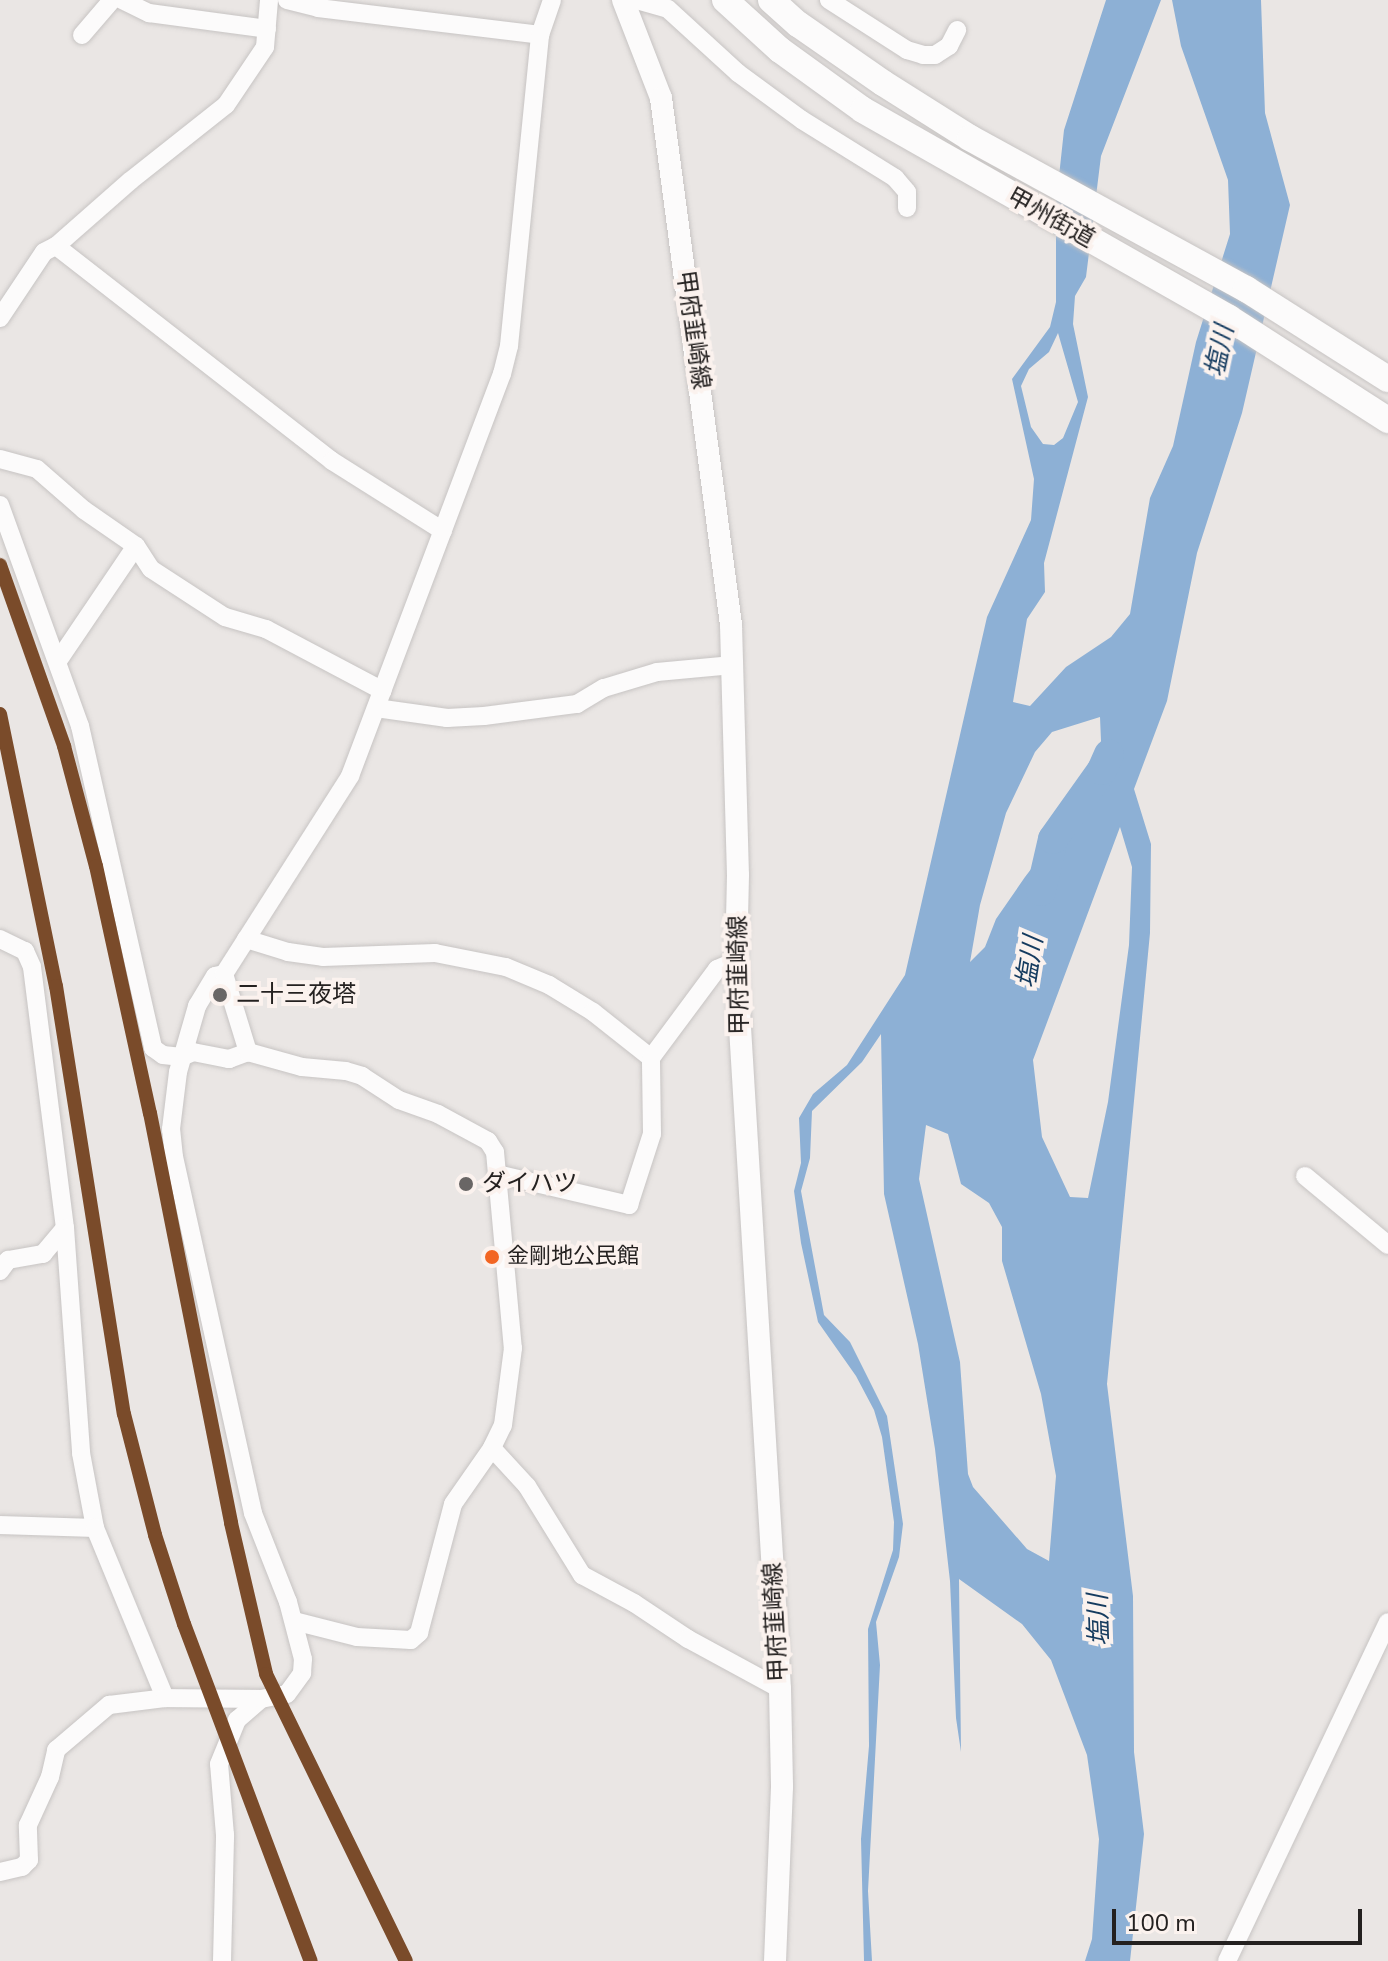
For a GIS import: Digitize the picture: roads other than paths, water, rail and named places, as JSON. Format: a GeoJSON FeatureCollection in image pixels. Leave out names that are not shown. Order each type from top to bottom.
{"type":"FeatureCollection","features":[{"type":"Feature","properties":{"kind":"highway","name":"甲州街道"},"geometry":{"type":"LineString","coordinates":[[725,0],[780,50],[851,101],[958,167],[1229,318],[1388,420]]}},
{"type":"Feature","properties":{"kind":"highway","name":"甲州街道"},"geometry":{"type":"LineString","coordinates":[[771,0],[798,24],[883,83],[970,138],[1246,289],[1388,379]]}},
{"type":"Feature","properties":{"kind":"main road","name":"甲府韮崎線"},"geometry":{"type":"LineString","coordinates":[[623,0],[661,98],[722,536],[733,665],[738,875],[736,961],[780,1689],[781,1843],[775,1961]]}},
{"type":"Feature","properties":{"kind":"street"},"geometry":{"type":"LineString","coordinates":[[82,35],[112,0]]}},
{"type":"Feature","properties":{"kind":"street"},"geometry":{"type":"LineString","coordinates":[[122,0],[149,13],[267,29]]}},
{"type":"Feature","properties":{"kind":"street"},"geometry":{"type":"LineString","coordinates":[[0,318],[44,252],[56,246],[130,181],[226,105],[265,47],[269,0]]}},
{"type":"Feature","properties":{"kind":"street"},"geometry":{"type":"LineString","coordinates":[[287,0],[318,8],[540,35]]}},
{"type":"Feature","properties":{"kind":"street"},"geometry":{"type":"LineString","coordinates":[[0,1872],[22,1867],[29,1860],[28,1825],[50,1777],[56,1750],[109,1705],[165,1698],[261,1699],[287,1694],[302,1673],[303,1659],[294,1621],[253,1513],[174,1157],[171,1129],[182,1057],[197,1006],[215,976],[224,974],[350,776],[502,374],[509,346],[540,35],[552,0]]}},
{"type":"Feature","properties":{"kind":"street"},"geometry":{"type":"LineString","coordinates":[[637,0],[672,5],[738,73],[895,178],[907,192],[907,208]]}},
{"type":"Feature","properties":{"kind":"street"},"geometry":{"type":"LineString","coordinates":[[829,0],[907,50],[923,55],[935,55],[949,46],[957,30]]}},
{"type":"Feature","properties":{"kind":"street"},"geometry":{"type":"LineString","coordinates":[[56,246],[332,461],[443,531]]}},
{"type":"Feature","properties":{"kind":"street"},"geometry":{"type":"LineString","coordinates":[[0,459],[37,469],[84,510],[136,546],[151,569],[225,617],[266,629],[380,700],[447,718],[484,716],[577,704],[604,688],[657,672],[733,665]]}},
{"type":"Feature","properties":{"kind":"street"},"geometry":{"type":"LineString","coordinates":[[0,505],[80,726],[153,1048],[163,1055],[182,1057],[193,1052],[229,1059],[248,1052],[302,1067],[346,1071],[362,1076],[399,1100],[438,1114],[488,1141],[495,1152],[513,1348],[503,1425],[492,1448],[453,1504],[419,1633],[411,1640],[357,1637],[294,1621]]}},
{"type":"Feature","properties":{"kind":"street"},"geometry":{"type":"LineString","coordinates":[[58,661],[136,546]]}},
{"type":"Feature","properties":{"kind":"street"},"geometry":{"type":"LineString","coordinates":[[0,939],[25,951],[32,967],[65,1228],[81,1453],[95,1528],[165,1698]]}},
{"type":"Feature","properties":{"kind":"street"},"geometry":{"type":"LineString","coordinates":[[246,939],[288,952],[323,957],[435,953],[506,967],[549,985],[593,1012],[651,1058]]}},
{"type":"Feature","properties":{"kind":"street"},"geometry":{"type":"LineString","coordinates":[[497,1174],[629,1205],[652,1134],[651,1058],[717,969],[736,961]]}},
{"type":"Feature","properties":{"kind":"street"},"geometry":{"type":"LineString","coordinates":[[224,974],[248,1052]]}},
{"type":"Feature","properties":{"kind":"street"},"geometry":{"type":"LineString","coordinates":[[1305,1176],[1388,1245]]}},
{"type":"Feature","properties":{"kind":"street"},"geometry":{"type":"LineString","coordinates":[[0,1271],[8,1260],[43,1254],[65,1228]]}},
{"type":"Feature","properties":{"kind":"street"},"geometry":{"type":"LineString","coordinates":[[492,1448],[527,1486],[582,1575],[634,1603],[688,1639],[780,1689]]}},
{"type":"Feature","properties":{"kind":"street"},"geometry":{"type":"LineString","coordinates":[[0,1525],[95,1528]]}},
{"type":"Feature","properties":{"kind":"street"},"geometry":{"type":"LineString","coordinates":[[1227,1961],[1388,1622]]}},
{"type":"Feature","properties":{"kind":"street"},"geometry":{"type":"LineString","coordinates":[[222,1961],[225,1835],[219,1764],[237,1720],[261,1699]]}},
{"type":"Feature","properties":{"kind":"water"},"geometry":{"type":"Polygon","coordinates":[[[1106,0],[1161,0],[1101,156],[1086,277],[1075,296],[1073,324],[1088,397],[1044,563],[1045,592],[1027,619],[1013,702],[1030,706],[1066,667],[1111,637],[1130,614],[1150,498],[1173,446],[1196,342],[1230,234],[1228,180],[1181,46],[1172,0],[1261,0],[1265,113],[1290,205],[1242,413],[1197,553],[1167,701],[1134,789],[1151,844],[1150,933],[1107,1384],[1133,1596],[1134,1752],[1144,1834],[1130,1961],[1085,1961],[1092,1939],[1099,1839],[1087,1755],[1051,1660],[1022,1624],[959,1579],[961,1752],[956,1718],[950,1581],[935,1449],[918,1344],[884,1194],[881,1034],[862,1062],[812,1111],[810,1158],[801,1191],[824,1315],[850,1342],[887,1416],[903,1524],[899,1557],[876,1622],[880,1665],[868,1891],[872,1961],[864,1961],[861,1839],[869,1746],[868,1629],[893,1550],[894,1522],[882,1437],[874,1410],[856,1376],[818,1322],[801,1243],[794,1191],[801,1163],[799,1118],[813,1094],[847,1065],[905,975],[987,617],[1031,520],[1034,479],[1012,379],[1050,327],[1056,302],[1056,204],[1064,130],[1106,0]],[[1058,333],[1049,352],[1029,369],[1021,386],[1031,427],[1043,444],[1054,445],[1063,438],[1078,402],[1058,333]],[[1100,717],[1052,732],[1035,752],[1006,813],[980,905],[970,962],[985,947],[996,919],[1038,860],[1065,840],[1083,816],[1101,741],[1100,717]],[[1120,827],[1033,1060],[1042,1137],[1070,1197],[1088,1198],[1108,1102],[1129,945],[1132,867],[1120,827]],[[926,1125],[919,1179],[960,1362],[968,1474],[973,1487],[1027,1549],[1049,1561],[1056,1476],[1041,1394],[1002,1261],[1002,1227],[989,1203],[961,1184],[948,1134],[926,1125]]]}},
{"type":"Feature","properties":{"kind":"waterway","name":"塩川"},"geometry":{"type":"LineString","coordinates":[[1041,891],[1053,839],[1102,770],[1109,754]]}},
{"type":"Feature","properties":{"kind":"place","name":"二十三夜塔"},"geometry":{"type":"Point","coordinates":[220,995]}},
{"type":"Feature","properties":{"kind":"place","name":"ダイハツ"},"geometry":{"type":"Point","coordinates":[466,1184]}},
{"type":"Feature","properties":{"kind":"place","name":"金剛地公民館"},"geometry":{"type":"Point","coordinates":[492,1257]}}]}
